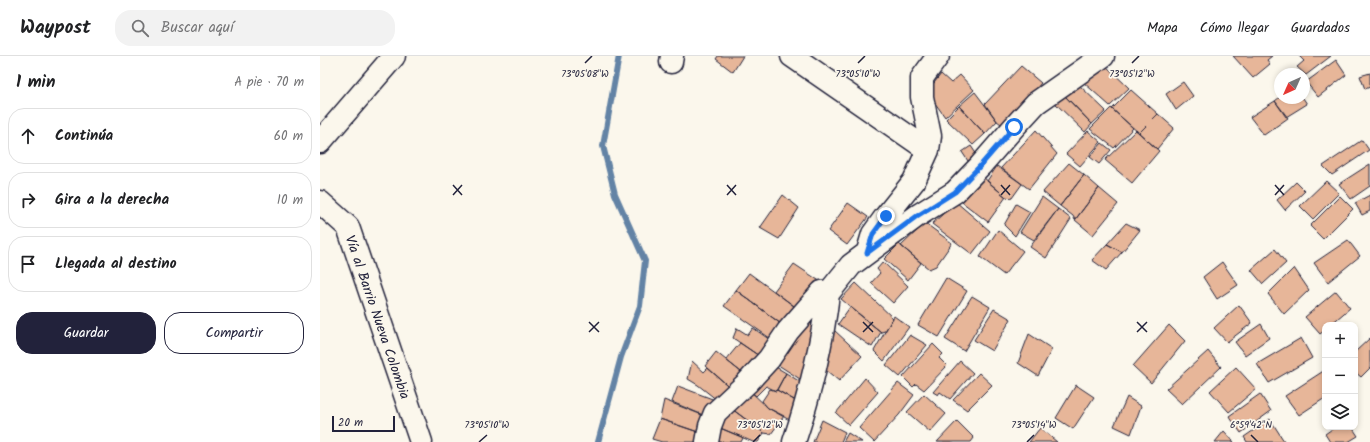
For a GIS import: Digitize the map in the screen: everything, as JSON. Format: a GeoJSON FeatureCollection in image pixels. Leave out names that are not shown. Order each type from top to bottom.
{"type":"FeatureCollection","features":[{"type":"Feature","properties":{"kind":"street"},"geometry":{"type":"LineString","coordinates":[[320,142],[394,56]]}},
{"type":"Feature","properties":{"kind":"street"},"geometry":{"type":"LineString","coordinates":[[792,56],[928,150]]}},
{"type":"Feature","properties":{"kind":"street"},"geometry":{"type":"LineString","coordinates":[[794,442],[811,386],[825,320],[828,294],[830,291],[851,265],[917,216],[955,192],[1036,103],[1103,56]]}},
{"type":"Feature","properties":{"kind":"street"},"geometry":{"type":"LineString","coordinates":[[867,253],[873,234],[914,181],[928,150],[930,136],[922,97],[922,78],[933,58]]}},
{"type":"Feature","properties":{"kind":"street","name":"Vía al Barrio Nueva Colombia"},"geometry":{"type":"LineString","coordinates":[[320,202],[348,227],[420,442]]}},
{"type":"Feature","properties":{"kind":"street"},"geometry":{"type":"LineString","coordinates":[[706,442],[715,413],[747,383],[768,359],[788,331],[822,292],[830,291]]}},
{"type":"Feature","properties":{"kind":"building"},"geometry":{"type":"Polygon","coordinates":[[[718,56],[743,56],[733,72],[716,59],[718,56]]]}},
{"type":"Feature","properties":{"kind":"building"},"geometry":{"type":"Polygon","coordinates":[[[1233,56],[1272,56],[1267,60],[1270,64],[1253,78],[1233,56]]]}},
{"type":"Feature","properties":{"kind":"building"},"geometry":{"type":"Polygon","coordinates":[[[1299,56],[1331,56],[1310,72],[1310,68],[1297,67],[1304,61],[1299,56]]]}},
{"type":"Feature","properties":{"kind":"building"},"geometry":{"type":"Polygon","coordinates":[[[1336,60],[1346,75],[1318,97],[1310,87],[1310,79],[1336,60]]]}},
{"type":"Feature","properties":{"kind":"building"},"geometry":{"type":"Polygon","coordinates":[[[1104,64],[1129,88],[1110,106],[1083,82],[1104,64]]]}},
{"type":"Feature","properties":{"kind":"building"},"geometry":{"type":"Polygon","coordinates":[[[1021,66],[1041,83],[1005,127],[997,121],[985,104],[1021,66]]]}},
{"type":"Feature","properties":{"kind":"building"},"geometry":{"type":"Polygon","coordinates":[[[1370,73],[1370,87],[1365,89],[1360,76],[1370,73]]]}},
{"type":"Feature","properties":{"kind":"building"},"geometry":{"type":"Polygon","coordinates":[[[941,74],[951,83],[960,75],[974,90],[945,117],[927,92],[941,74]]]}},
{"type":"Feature","properties":{"kind":"building"},"geometry":{"type":"Polygon","coordinates":[[[1183,82],[1193,96],[1176,110],[1166,94],[1183,82]]]}},
{"type":"Feature","properties":{"kind":"building"},"geometry":{"type":"Polygon","coordinates":[[[1077,83],[1106,111],[1092,124],[1065,96],[1077,83]]]}},
{"type":"Feature","properties":{"kind":"building"},"geometry":{"type":"Polygon","coordinates":[[[1131,90],[1158,114],[1139,133],[1112,109],[1131,90]]]}},
{"type":"Feature","properties":{"kind":"building"},"geometry":{"type":"Polygon","coordinates":[[[975,92],[997,121],[985,134],[959,106],[975,92]]]}},
{"type":"Feature","properties":{"kind":"building"},"geometry":{"type":"Polygon","coordinates":[[[1063,94],[1092,124],[1085,132],[1054,102],[1063,94]]]}},
{"type":"Feature","properties":{"kind":"building"},"geometry":{"type":"Polygon","coordinates":[[[1274,102],[1274,104],[1277,104],[1288,118],[1264,135],[1250,117],[1274,102]]]}},
{"type":"Feature","properties":{"kind":"building"},"geometry":{"type":"Polygon","coordinates":[[[1277,104],[1307,104],[1286,117],[1277,104]]]}},
{"type":"Feature","properties":{"kind":"building"},"geometry":{"type":"Polygon","coordinates":[[[959,106],[985,134],[973,145],[946,119],[959,106]]]}},
{"type":"Feature","properties":{"kind":"building"},"geometry":{"type":"Polygon","coordinates":[[[1111,108],[1133,128],[1114,148],[1090,129],[1111,108]]]}},
{"type":"Feature","properties":{"kind":"building"},"geometry":{"type":"Polygon","coordinates":[[[1158,114],[1174,128],[1157,149],[1139,133],[1158,114]]]}},
{"type":"Feature","properties":{"kind":"building"},"geometry":{"type":"Polygon","coordinates":[[[1036,130],[1057,154],[1029,189],[1001,168],[1036,130]]]}},
{"type":"Feature","properties":{"kind":"building"},"geometry":{"type":"Polygon","coordinates":[[[1136,130],[1159,151],[1132,183],[1105,160],[1136,130]]]}},
{"type":"Feature","properties":{"kind":"building"},"geometry":{"type":"Polygon","coordinates":[[[1088,131],[1101,142],[1080,166],[1066,154],[1088,131]]]}},
{"type":"Feature","properties":{"kind":"building"},"geometry":{"type":"Polygon","coordinates":[[[1362,140],[1369,150],[1332,175],[1323,166],[1362,140]]]}},
{"type":"Feature","properties":{"kind":"building"},"geometry":{"type":"Polygon","coordinates":[[[1102,143],[1111,150],[1099,164],[1090,157],[1102,143]]]}},
{"type":"Feature","properties":{"kind":"building"},"geometry":{"type":"Polygon","coordinates":[[[971,146],[979,158],[970,164],[962,152],[971,146]]]}},
{"type":"Feature","properties":{"kind":"building"},"geometry":{"type":"Polygon","coordinates":[[[1069,163],[1084,175],[1060,206],[1043,192],[1069,163]]]}},
{"type":"Feature","properties":{"kind":"building"},"geometry":{"type":"Polygon","coordinates":[[[1370,164],[1370,186],[1351,199],[1339,184],[1370,164]]]}},
{"type":"Feature","properties":{"kind":"building"},"geometry":{"type":"Polygon","coordinates":[[[997,166],[1022,184],[1012,198],[1006,197],[987,181],[997,166]]]}},
{"type":"Feature","properties":{"kind":"building"},"geometry":{"type":"Polygon","coordinates":[[[1084,175],[1099,188],[1075,220],[1073,216],[1060,206],[1084,175]]]}},
{"type":"Feature","properties":{"kind":"building"},"geometry":{"type":"Polygon","coordinates":[[[983,177],[1006,197],[988,222],[958,199],[983,177]]]}},
{"type":"Feature","properties":{"kind":"building"},"geometry":{"type":"Polygon","coordinates":[[[1326,181],[1339,193],[1313,219],[1300,206],[1326,181]]]}},
{"type":"Feature","properties":{"kind":"building"},"geometry":{"type":"Polygon","coordinates":[[[1296,182],[1305,191],[1285,210],[1277,200],[1296,182]]]}},
{"type":"Feature","properties":{"kind":"building"},"geometry":{"type":"Polygon","coordinates":[[[1099,188],[1118,204],[1093,235],[1075,220],[1099,188]]]}},
{"type":"Feature","properties":{"kind":"building"},"geometry":{"type":"Polygon","coordinates":[[[783,195],[799,208],[779,239],[760,228],[783,195]]]}},
{"type":"Feature","properties":{"kind":"building"},"geometry":{"type":"Polygon","coordinates":[[[1370,195],[1370,211],[1362,215],[1355,203],[1370,195]]]}},
{"type":"Feature","properties":{"kind":"building"},"geometry":{"type":"Polygon","coordinates":[[[1340,196],[1353,209],[1323,239],[1310,226],[1340,196]]]}},
{"type":"Feature","properties":{"kind":"building"},"geometry":{"type":"Polygon","coordinates":[[[1042,197],[1058,209],[1034,240],[1020,232],[1042,197]]]}},
{"type":"Feature","properties":{"kind":"building"},"geometry":{"type":"Polygon","coordinates":[[[956,202],[990,231],[972,254],[932,224],[956,202]]]}},
{"type":"Feature","properties":{"kind":"building"},"geometry":{"type":"Polygon","coordinates":[[[848,203],[868,217],[847,245],[828,231],[848,203]]]}},
{"type":"Feature","properties":{"kind":"building"},"geometry":{"type":"Polygon","coordinates":[[[1016,204],[1030,212],[1015,236],[1004,225],[1016,204]]]}},
{"type":"Feature","properties":{"kind":"building"},"geometry":{"type":"Polygon","coordinates":[[[1058,209],[1071,219],[1046,258],[1030,247],[1058,209]]]}},
{"type":"Feature","properties":{"kind":"building"},"geometry":{"type":"Polygon","coordinates":[[[925,223],[952,243],[936,266],[929,269],[901,246],[925,223]]]}},
{"type":"Feature","properties":{"kind":"building"},"geometry":{"type":"Polygon","coordinates":[[[1126,223],[1140,230],[1122,252],[1107,244],[1126,223]]]}},
{"type":"Feature","properties":{"kind":"building"},"geometry":{"type":"Polygon","coordinates":[[[998,230],[1023,251],[1004,275],[980,257],[998,230]]]}},
{"type":"Feature","properties":{"kind":"building"},"geometry":{"type":"Polygon","coordinates":[[[1348,240],[1360,256],[1328,282],[1314,263],[1348,240]]]}},
{"type":"Feature","properties":{"kind":"building"},"geometry":{"type":"Polygon","coordinates":[[[899,244],[921,263],[908,280],[884,259],[899,244]]]}},
{"type":"Feature","properties":{"kind":"building"},"geometry":{"type":"Polygon","coordinates":[[[1107,244],[1122,252],[1106,270],[1092,260],[1107,244]]]}},
{"type":"Feature","properties":{"kind":"building"},"geometry":{"type":"Polygon","coordinates":[[[1275,249],[1286,263],[1263,284],[1251,270],[1275,249]]]}},
{"type":"Feature","properties":{"kind":"building"},"geometry":{"type":"Polygon","coordinates":[[[883,262],[908,286],[893,303],[871,283],[880,273],[877,269],[883,262]]]}},
{"type":"Feature","properties":{"kind":"building"},"geometry":{"type":"Polygon","coordinates":[[[1222,262],[1238,285],[1217,299],[1203,277],[1222,262]]]}},
{"type":"Feature","properties":{"kind":"building"},"geometry":{"type":"Polygon","coordinates":[[[794,264],[821,282],[798,309],[774,291],[794,264]]]}},
{"type":"Feature","properties":{"kind":"building"},"geometry":{"type":"Polygon","coordinates":[[[1294,268],[1309,290],[1284,314],[1268,294],[1294,268]]]}},
{"type":"Feature","properties":{"kind":"building"},"geometry":{"type":"Polygon","coordinates":[[[749,273],[798,309],[785,327],[736,290],[749,273]]]}},
{"type":"Feature","properties":{"kind":"building"},"geometry":{"type":"Polygon","coordinates":[[[946,278],[967,291],[939,337],[918,325],[946,278]]]}},
{"type":"Feature","properties":{"kind":"building"},"geometry":{"type":"Polygon","coordinates":[[[856,283],[893,318],[885,331],[881,332],[841,299],[856,283]]]}},
{"type":"Feature","properties":{"kind":"building"},"geometry":{"type":"Polygon","coordinates":[[[736,290],[785,327],[774,341],[724,306],[736,290]]]}},
{"type":"Feature","properties":{"kind":"building"},"geometry":{"type":"Polygon","coordinates":[[[1336,291],[1350,308],[1334,322],[1322,322],[1322,332],[1320,334],[1305,317],[1336,291]]]}},
{"type":"Feature","properties":{"kind":"building"},"geometry":{"type":"Polygon","coordinates":[[[972,296],[990,307],[964,351],[945,339],[972,296]]]}},
{"type":"Feature","properties":{"kind":"building"},"geometry":{"type":"Polygon","coordinates":[[[1239,305],[1252,323],[1227,342],[1214,328],[1239,305]]]}},
{"type":"Feature","properties":{"kind":"building"},"geometry":{"type":"Polygon","coordinates":[[[850,307],[881,332],[872,347],[838,324],[850,307]]]}},
{"type":"Feature","properties":{"kind":"building"},"geometry":{"type":"Polygon","coordinates":[[[994,309],[1011,319],[992,351],[974,340],[994,309]]]}},
{"type":"Feature","properties":{"kind":"building"},"geometry":{"type":"Polygon","coordinates":[[[894,316],[909,327],[884,361],[874,351],[894,316]]]}},
{"type":"Feature","properties":{"kind":"building"},"geometry":{"type":"Polygon","coordinates":[[[805,317],[817,326],[810,360],[800,379],[772,361],[805,317]]]}},
{"type":"Feature","properties":{"kind":"building"},"geometry":{"type":"Polygon","coordinates":[[[1261,324],[1269,338],[1245,355],[1235,342],[1261,324]]]}},
{"type":"Feature","properties":{"kind":"building"},"geometry":{"type":"Polygon","coordinates":[[[1169,325],[1185,341],[1151,383],[1133,366],[1169,325]]]}},
{"type":"Feature","properties":{"kind":"building"},"geometry":{"type":"Polygon","coordinates":[[[737,328],[748,335],[753,328],[776,344],[765,360],[733,338],[737,328]]]}},
{"type":"Feature","properties":{"kind":"building"},"geometry":{"type":"Polygon","coordinates":[[[834,330],[862,356],[839,381],[821,366],[830,331],[834,330]]]}},
{"type":"Feature","properties":{"kind":"building"},"geometry":{"type":"Polygon","coordinates":[[[1029,334],[1052,349],[1038,376],[1018,363],[1029,334]]]}},
{"type":"Feature","properties":{"kind":"building"},"geometry":{"type":"Polygon","coordinates":[[[910,335],[927,345],[900,377],[886,365],[910,335]]]}},
{"type":"Feature","properties":{"kind":"building"},"geometry":{"type":"Polygon","coordinates":[[[1301,338],[1312,358],[1269,383],[1257,364],[1301,338]]]}},
{"type":"Feature","properties":{"kind":"building"},"geometry":{"type":"Polygon","coordinates":[[[1370,338],[1370,368],[1361,377],[1358,374],[1358,349],[1370,338]]]}},
{"type":"Feature","properties":{"kind":"building"},"geometry":{"type":"Polygon","coordinates":[[[740,343],[765,360],[746,376],[726,360],[740,343]]]}},
{"type":"Feature","properties":{"kind":"building"},"geometry":{"type":"Polygon","coordinates":[[[933,344],[943,354],[939,358],[947,366],[924,390],[916,384],[913,387],[903,377],[933,344]]]}},
{"type":"Feature","properties":{"kind":"building"},"geometry":{"type":"Polygon","coordinates":[[[1208,351],[1221,367],[1182,404],[1166,389],[1208,351]]]}},
{"type":"Feature","properties":{"kind":"building"},"geometry":{"type":"Polygon","coordinates":[[[716,352],[746,376],[733,390],[705,366],[716,352]]]}},
{"type":"Feature","properties":{"kind":"building"},"geometry":{"type":"Polygon","coordinates":[[[692,361],[704,372],[708,368],[733,390],[722,404],[688,379],[692,361]]]}},
{"type":"Feature","properties":{"kind":"building"},"geometry":{"type":"Polygon","coordinates":[[[960,361],[973,373],[950,399],[940,392],[938,395],[933,392],[960,361]]]}},
{"type":"Feature","properties":{"kind":"building"},"geometry":{"type":"Polygon","coordinates":[[[769,363],[786,373],[776,391],[766,386],[756,396],[747,388],[769,363]]]}},
{"type":"Feature","properties":{"kind":"building"},"geometry":{"type":"Polygon","coordinates":[[[1236,367],[1256,389],[1229,412],[1210,391],[1236,367]]]}},
{"type":"Feature","properties":{"kind":"building"},"geometry":{"type":"Polygon","coordinates":[[[1322,372],[1322,400],[1299,415],[1285,396],[1322,372]]]}},
{"type":"Feature","properties":{"kind":"building"},"geometry":{"type":"Polygon","coordinates":[[[786,373],[805,385],[799,403],[777,390],[786,373]]]}},
{"type":"Feature","properties":{"kind":"building"},"geometry":{"type":"Polygon","coordinates":[[[979,373],[992,385],[967,410],[953,400],[979,373]]]}},
{"type":"Feature","properties":{"kind":"building"},"geometry":{"type":"Polygon","coordinates":[[[865,378],[878,392],[849,425],[836,413],[865,378]]]}},
{"type":"Feature","properties":{"kind":"building"},"geometry":{"type":"Polygon","coordinates":[[[898,383],[914,395],[899,415],[874,442],[859,428],[898,383]]]}},
{"type":"Feature","properties":{"kind":"building"},"geometry":{"type":"Polygon","coordinates":[[[1076,385],[1094,397],[1073,429],[1056,418],[1076,385]]]}},
{"type":"Feature","properties":{"kind":"building"},"geometry":{"type":"Polygon","coordinates":[[[678,386],[715,400],[710,418],[672,402],[678,386]]]}},
{"type":"Feature","properties":{"kind":"building"},"geometry":{"type":"Polygon","coordinates":[[[747,388],[768,408],[784,416],[771,434],[764,433],[728,406],[747,388]]]}},
{"type":"Feature","properties":{"kind":"building"},"geometry":{"type":"Polygon","coordinates":[[[770,389],[777,390],[801,404],[793,422],[768,408],[762,401],[770,389]]]}},
{"type":"Feature","properties":{"kind":"building"},"geometry":{"type":"Polygon","coordinates":[[[924,394],[946,414],[930,432],[907,412],[924,394]]]}},
{"type":"Feature","properties":{"kind":"building"},"geometry":{"type":"Polygon","coordinates":[[[1260,394],[1271,411],[1241,433],[1229,416],[1260,394]]]}},
{"type":"Feature","properties":{"kind":"building"},"geometry":{"type":"Polygon","coordinates":[[[1127,397],[1141,406],[1131,434],[1114,426],[1127,397]]]}},
{"type":"Feature","properties":{"kind":"building"},"geometry":{"type":"Polygon","coordinates":[[[664,400],[710,418],[704,434],[660,419],[664,400]]]}},
{"type":"Feature","properties":{"kind":"building"},"geometry":{"type":"Polygon","coordinates":[[[728,406],[764,433],[758,442],[753,442],[713,425],[728,406]]]}},
{"type":"Feature","properties":{"kind":"building"},"geometry":{"type":"Polygon","coordinates":[[[660,419],[704,434],[702,442],[662,442],[652,439],[660,419]]]}},
{"type":"Feature","properties":{"kind":"building"},"geometry":{"type":"Polygon","coordinates":[[[1270,419],[1284,441],[1247,442],[1244,437],[1270,419]]]}},
{"type":"Feature","properties":{"kind":"building"},"geometry":{"type":"Polygon","coordinates":[[[822,420],[845,432],[841,442],[813,442],[822,420]]]}},
{"type":"Feature","properties":{"kind":"building"},"geometry":{"type":"Polygon","coordinates":[[[957,421],[974,438],[971,442],[937,442],[957,421]]]}},
{"type":"Feature","properties":{"kind":"building"},"geometry":{"type":"Polygon","coordinates":[[[713,425],[742,437],[741,442],[710,442],[713,425]]]}},
{"type":"Feature","properties":{"kind":"building"},"geometry":{"type":"Polygon","coordinates":[[[1040,428],[1057,442],[1029,442],[1040,428]]]}},
{"type":"Feature","properties":{"kind":"building"},"geometry":{"type":"Polygon","coordinates":[[[1331,430],[1354,430],[1358,436],[1348,442],[1330,442],[1325,434],[1331,430]]]}},
{"type":"Feature","properties":{"kind":"building"},"geometry":{"type":"Polygon","coordinates":[[[1224,431],[1234,442],[1215,442],[1224,431]]]}},
{"type":"Feature","properties":{"kind":"building"},"geometry":{"type":"Polygon","coordinates":[[[848,433],[862,442],[843,442],[848,433]]]}},
{"type":"Feature","properties":{"kind":"waterway"},"geometry":{"type":"LineString","coordinates":[[598,442],[621,357],[640,306],[645,261],[615,194],[603,146],[619,56]]}},
{"type":"Feature","properties":{"kind":"route"},"geometry":{"type":"LineString","coordinates":[[886,216],[873,234],[867,253],[917,216],[955,192],[1014,127]]}}]}
